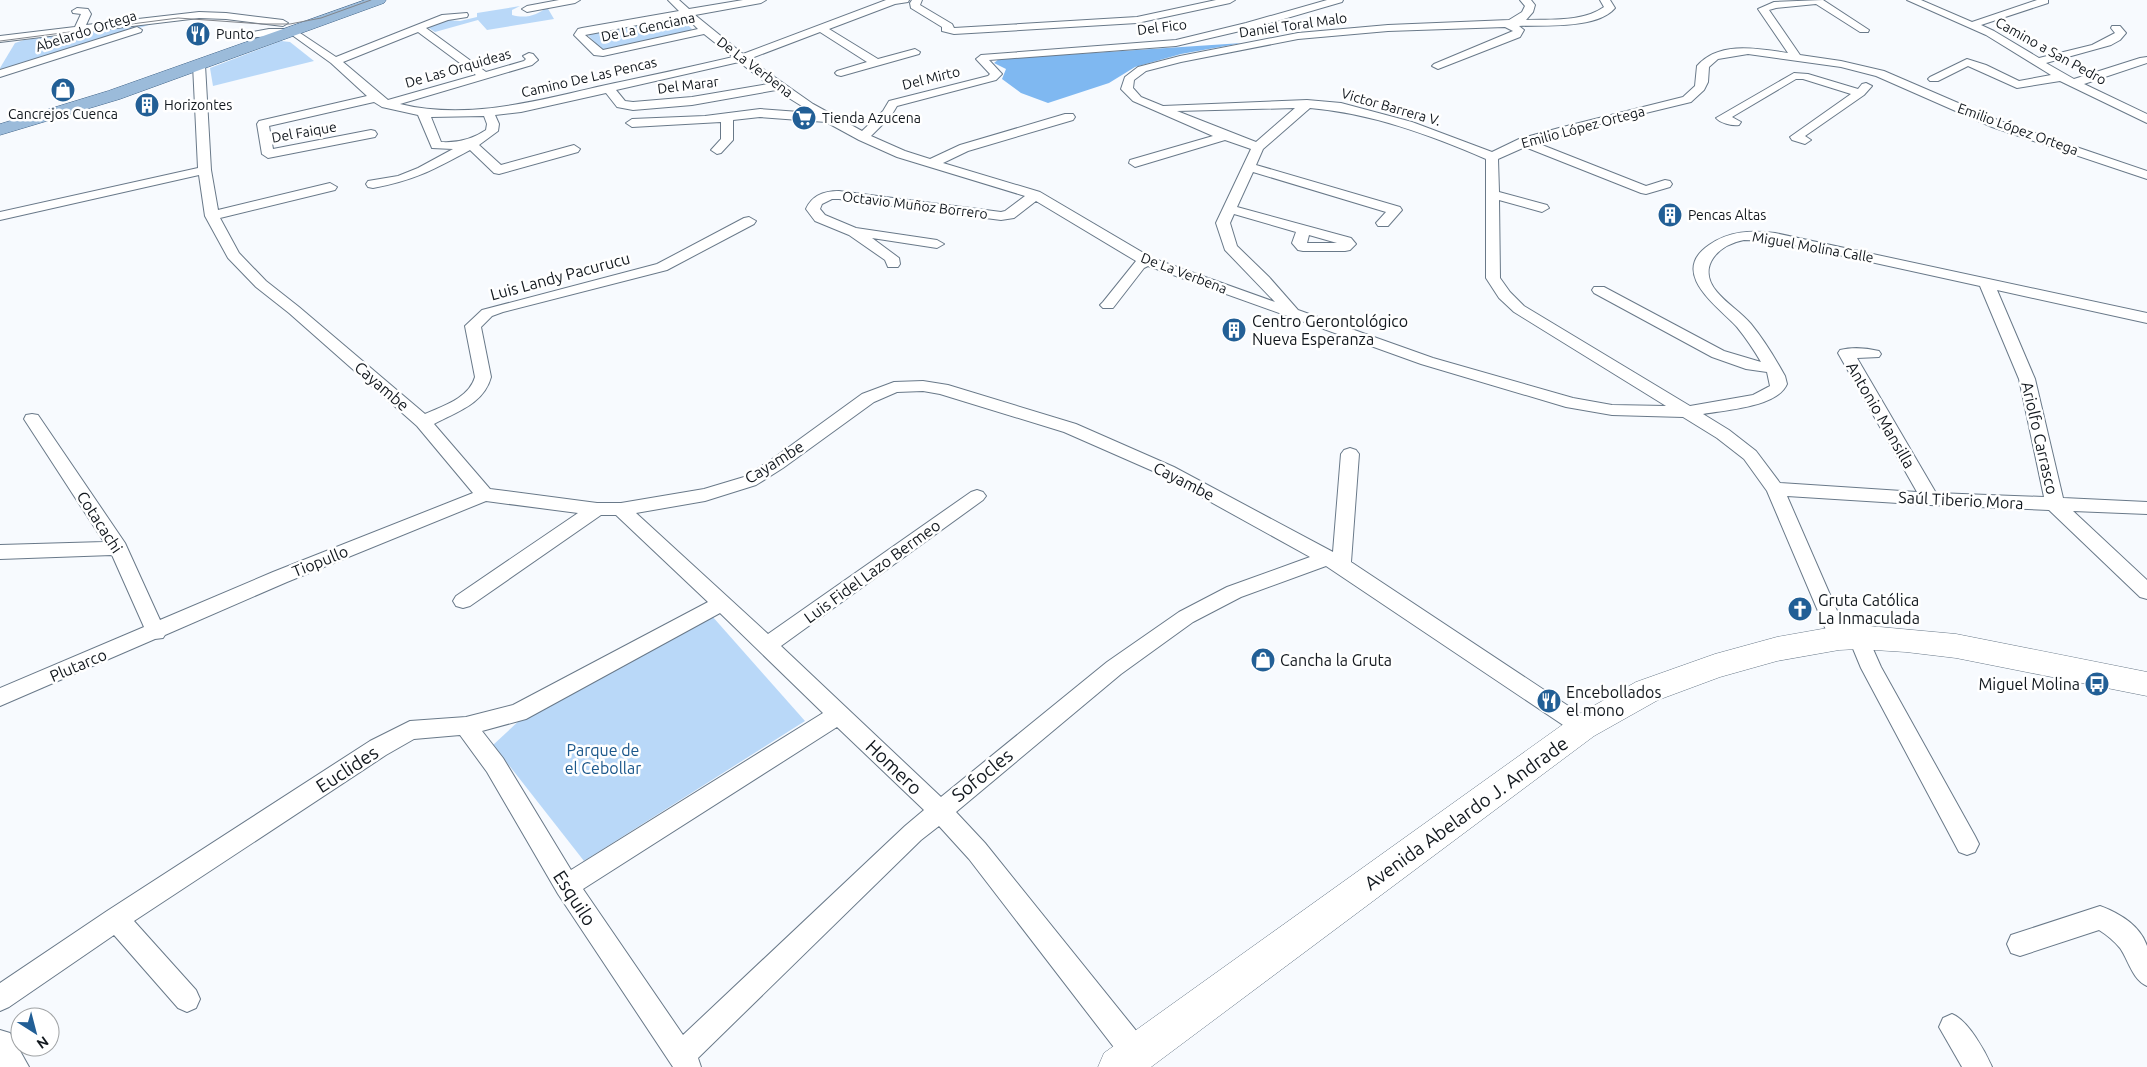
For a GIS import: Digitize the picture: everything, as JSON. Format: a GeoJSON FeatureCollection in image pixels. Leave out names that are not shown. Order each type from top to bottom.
{"type":"FeatureCollection","features":[{"type":"Feature","properties":{"kind":"main road"},"geometry":{"type":"LineString","coordinates":[[287,29],[367,0]]}},
{"type":"Feature","properties":{"kind":"main road"},"geometry":{"type":"LineString","coordinates":[[0,120],[379,0]]}},
{"type":"Feature","properties":{"kind":"main road"},"geometry":{"type":"LineString","coordinates":[[287,29],[346,1]]}},
{"type":"Feature","properties":{"kind":"main road"},"geometry":{"type":"LineString","coordinates":[[0,130],[114,96],[199,65],[252,40]]}},
{"type":"Feature","properties":{"kind":"street"},"geometry":{"type":"LineString","coordinates":[[527,9],[575,0]]}},
{"type":"Feature","properties":{"kind":"street","name":"De La Verbena"},"geometry":{"type":"LineString","coordinates":[[673,0],[740,59],[827,118],[900,154],[1035,195],[1147,261],[1427,361],[1572,403],[1612,410],[1688,412]]}},
{"type":"Feature","properties":{"kind":"street","name":"De La Genciana"},"geometry":{"type":"LineString","coordinates":[[706,30],[603,54],[598,53],[579,35],[582,31],[761,0]]}},
{"type":"Feature","properties":{"kind":"street","name":"Camino De Las Pencas"},"geometry":{"type":"LineString","coordinates":[[287,29],[335,61],[381,101],[423,113],[488,112],[529,106],[740,59],[892,0],[904,0]]}},
{"type":"Feature","properties":{"kind":"street"},"geometry":{"type":"LineString","coordinates":[[918,0],[915,6],[951,29],[1137,20],[1230,0]]}},
{"type":"Feature","properties":{"kind":"street"},"geometry":{"type":"LineString","coordinates":[[951,29],[1131,14],[1198,0]]}},
{"type":"Feature","properties":{"kind":"street","name":"Del Fico"},"geometry":{"type":"LineString","coordinates":[[985,57],[1176,43],[1258,23],[1338,0]]}},
{"type":"Feature","properties":{"kind":"street"},"geometry":{"type":"LineString","coordinates":[[1507,25],[1520,19],[1528,12],[1530,5],[1525,0]]}},
{"type":"Feature","properties":{"kind":"street","name":"Daniel Toral Malo"},"geometry":{"type":"LineString","coordinates":[[1258,147],[1225,136],[1159,108],[1131,94],[1127,89],[1127,82],[1133,74],[1142,69],[1180,59],[1298,36],[1388,28],[1507,25],[1587,19],[1608,12],[1610,8],[1606,0]]}},
{"type":"Feature","properties":{"kind":"street"},"geometry":{"type":"LineString","coordinates":[[1797,58],[1763,9],[1774,5],[1817,0],[1864,30]]}},
{"type":"Feature","properties":{"kind":"street","name":"Camino a San Pedro"},"geometry":{"type":"LineString","coordinates":[[1912,0],[1998,37],[2074,83],[2145,116]]}},
{"type":"Feature","properties":{"kind":"street"},"geometry":{"type":"LineString","coordinates":[[1972,25],[2044,1]]}},
{"type":"Feature","properties":{"kind":"street"},"geometry":{"type":"LineString","coordinates":[[76,11],[84,11],[86,14],[79,29]]}},
{"type":"Feature","properties":{"kind":"street"},"geometry":{"type":"LineString","coordinates":[[0,42],[79,29],[180,16],[226,16],[287,29]]}},
{"type":"Feature","properties":{"kind":"street","name":"Abelardo Ortega"},"geometry":{"type":"LineString","coordinates":[[0,74],[180,16]]}},
{"type":"Feature","properties":{"kind":"street"},"geometry":{"type":"LineString","coordinates":[[335,61],[446,17],[463,16]]}},
{"type":"Feature","properties":{"kind":"street"},"geometry":{"type":"LineString","coordinates":[[1438,66],[1516,35],[1519,32],[1514,27],[1507,25]]}},
{"type":"Feature","properties":{"kind":"street"},"geometry":{"type":"LineString","coordinates":[[419,28],[484,76]]}},
{"type":"Feature","properties":{"kind":"street"},"geometry":{"type":"LineString","coordinates":[[821,28],[876,63]]}},
{"type":"Feature","properties":{"kind":"street"},"geometry":{"type":"LineString","coordinates":[[2037,62],[2085,50],[2112,40],[2121,33],[2116,28]]}},
{"type":"Feature","properties":{"kind":"street"},"geometry":{"type":"LineString","coordinates":[[1176,43],[1298,36]]}},
{"type":"Feature","properties":{"kind":"street","name":"Emilio López Ortega"},"geometry":{"type":"LineString","coordinates":[[1492,156],[1522,142],[1598,120],[1687,100],[1696,95],[1703,84],[1703,66],[1714,57],[1748,51],[1880,73],[1996,124],[2147,175]]}},
{"type":"Feature","properties":{"kind":"street"},"geometry":{"type":"LineString","coordinates":[[841,74],[915,52]]}},
{"type":"Feature","properties":{"kind":"street","name":"De Las Orquideas"},"geometry":{"type":"LineString","coordinates":[[381,101],[484,76],[528,63],[532,60],[529,56]]}},
{"type":"Feature","properties":{"kind":"street","name":"Del Mirto"},"geometry":{"type":"LineString","coordinates":[[863,137],[893,104],[992,78],[996,74],[982,59],[985,57]]}},
{"type":"Feature","properties":{"kind":"street"},"geometry":{"type":"LineString","coordinates":[[2074,83],[2144,60]]}},
{"type":"Feature","properties":{"kind":"street"},"geometry":{"type":"LineString","coordinates":[[1934,79],[1966,62],[1982,67],[2017,85],[2061,76]]}},
{"type":"Feature","properties":{"kind":"street","name":"Cayambe"},"geometry":{"type":"LineString","coordinates":[[199,65],[206,170],[212,216],[234,255],[262,284],[423,422],[485,495],[597,509],[621,509],[705,495],[750,481],[777,464],[868,398],[894,387],[923,386],[968,396],[1070,428],[1168,471],[1334,562],[1583,727]]}},
{"type":"Feature","properties":{"kind":"street"},"geometry":{"type":"LineString","coordinates":[[1804,140],[1796,137],[1860,93],[1880,73]]}},
{"type":"Feature","properties":{"kind":"street"},"geometry":{"type":"LineString","coordinates":[[1734,122],[1722,118],[1794,76],[1804,76],[1860,93]]}},
{"type":"Feature","properties":{"kind":"street","name":"Del Marar"},"geometry":{"type":"LineString","coordinates":[[608,88],[621,104],[633,106],[692,101],[778,86]]}},
{"type":"Feature","properties":{"kind":"street","name":"Del Faique"},"geometry":{"type":"LineString","coordinates":[[371,134],[268,154],[263,124],[381,101]]}},
{"type":"Feature","properties":{"kind":"street"},"geometry":{"type":"LineString","coordinates":[[1294,313],[1230,247],[1223,223],[1258,147],[1307,104]]}},
{"type":"Feature","properties":{"kind":"street","name":"Victor Barrera V."},"geometry":{"type":"LineString","coordinates":[[1159,108],[1200,109],[1307,104],[1341,107],[1408,125],[1492,156]]}},
{"type":"Feature","properties":{"kind":"street"},"geometry":{"type":"LineString","coordinates":[[373,184],[401,179],[418,173],[492,131],[493,124],[488,112]]}},
{"type":"Feature","properties":{"kind":"street"},"geometry":{"type":"LineString","coordinates":[[423,113],[436,145],[470,144],[499,170],[574,149]]}},
{"type":"Feature","properties":{"kind":"street"},"geometry":{"type":"LineString","coordinates":[[632,123],[705,120],[760,113],[827,118]]}},
{"type":"Feature","properties":{"kind":"street"},"geometry":{"type":"LineString","coordinates":[[716,150],[727,140],[727,117]]}},
{"type":"Feature","properties":{"kind":"street"},"geometry":{"type":"LineString","coordinates":[[932,163],[964,148],[1069,117]]}},
{"type":"Feature","properties":{"kind":"street"},"geometry":{"type":"LineString","coordinates":[[1135,163],[1225,136]]}},
{"type":"Feature","properties":{"kind":"street"},"geometry":{"type":"LineString","coordinates":[[1522,142],[1646,190],[1665,184]]}},
{"type":"Feature","properties":{"kind":"street"},"geometry":{"type":"LineString","coordinates":[[1492,156],[1493,278],[1504,295],[1519,309],[1723,434],[1750,455],[1775,489],[1848,638],[1871,668],[1967,844]]}},
{"type":"Feature","properties":{"kind":"street"},"geometry":{"type":"LineString","coordinates":[[1248,167],[1395,210],[1383,223]]}},
{"type":"Feature","properties":{"kind":"street"},"geometry":{"type":"LineString","coordinates":[[0,216],[206,170]]}},
{"type":"Feature","properties":{"kind":"street"},"geometry":{"type":"LineString","coordinates":[[212,216],[330,187]]}},
{"type":"Feature","properties":{"kind":"street"},"geometry":{"type":"LineString","coordinates":[[1492,194],[1542,208]]}},
{"type":"Feature","properties":{"kind":"street","name":"Octavio Muñoz Borrero"},"geometry":{"type":"LineString","coordinates":[[893,264],[892,258],[854,232],[817,215],[813,210],[816,202],[830,195],[839,195],[1001,216],[1009,215],[1035,195]]}},
{"type":"Feature","properties":{"kind":"street"},"geometry":{"type":"LineString","coordinates":[[1229,209],[1304,230]]}},
{"type":"Feature","properties":{"kind":"street","name":"Luis Landy Pacurucu"},"geometry":{"type":"LineString","coordinates":[[423,422],[478,392],[483,377],[473,326],[488,313],[498,308],[662,267],[749,221]]}},
{"type":"Feature","properties":{"kind":"street","name":"Octavio Muñoz Borrero"},"geometry":{"type":"LineString","coordinates":[[854,232],[937,244]]}},
{"type":"Feature","properties":{"kind":"street","name":"Miguel Molina Calle"},"geometry":{"type":"LineString","coordinates":[[1688,412],[1757,399],[1777,389],[1779,384],[1772,368],[1750,334],[1739,321],[1709,294],[1703,283],[1702,266],[1705,257],[1714,248],[1734,237],[1747,235],[1775,237],[2147,318]]}},
{"type":"Feature","properties":{"kind":"street"},"geometry":{"type":"LineString","coordinates":[[1108,305],[1139,265],[1147,261]]}},
{"type":"Feature","properties":{"kind":"street","name":"Ariolfo Carrasco"},"geometry":{"type":"LineString","coordinates":[[1986,282],[2027,379],[2055,505],[2147,592]]}},
{"type":"Feature","properties":{"kind":"street"},"geometry":{"type":"LineString","coordinates":[[1598,290],[1718,354],[1752,366],[1772,368]]}},
{"type":"Feature","properties":{"kind":"street","name":"Antonio Mansilla"},"geometry":{"type":"LineString","coordinates":[[1873,354],[1846,354],[1930,499]]}},
{"type":"Feature","properties":{"kind":"street","name":"Cotacachi"},"geometry":{"type":"LineString","coordinates":[[32,419],[118,548],[156,632]]}},
{"type":"Feature","properties":{"kind":"street"},"geometry":{"type":"LineString","coordinates":[[1334,562],[1350,454]]}},
{"type":"Feature","properties":{"kind":"street","name":"Saúl Tiberio Mora"},"geometry":{"type":"LineString","coordinates":[[1775,489],[1930,499],[2147,508]]}},
{"type":"Feature","properties":{"kind":"street","name":"Tiopullo"},"geometry":{"type":"LineString","coordinates":[[156,632],[280,577],[485,495]]}},
{"type":"Feature","properties":{"kind":"street","name":"Luis Fidel Lazo Bermeo"},"geometry":{"type":"LineString","coordinates":[[766,646],[977,496]]}},
{"type":"Feature","properties":{"kind":"street"},"geometry":{"type":"LineString","coordinates":[[463,601],[597,509]]}},
{"type":"Feature","properties":{"kind":"street","name":"Homero"},"geometry":{"type":"LineString","coordinates":[[621,509],[938,810],[977,851],[1127,1060]]}},
{"type":"Feature","properties":{"kind":"street"},"geometry":{"type":"LineString","coordinates":[[0,552],[118,548]]}},
{"type":"Feature","properties":{"kind":"street","name":"Sofocles"},"geometry":{"type":"LineString","coordinates":[[685,1061],[938,810],[1114,668],[1186,617],[1234,592],[1334,562]]}},
{"type":"Feature","properties":{"kind":"street","name":"Euclides"},"geometry":{"type":"LineString","coordinates":[[0,998],[116,919],[378,748],[410,730],[466,726],[518,713],[722,603]]}},
{"type":"Feature","properties":{"kind":"street","name":"Plutarco"},"geometry":{"type":"LineString","coordinates":[[0,698],[156,632]]}},
{"type":"Feature","properties":{"kind":"street","name":"Avenida Abelardo J. Andrade"},"geometry":{"type":"LineString","coordinates":[[1127,1060],[1583,727],[1647,691],[1715,666],[1777,649],[1848,638],[1906,640],[1956,646],[2147,684]]}},
{"type":"Feature","properties":{"kind":"street"},"geometry":{"type":"LineString","coordinates":[[567,886],[838,715]]}},
{"type":"Feature","properties":{"kind":"street","name":"Esquilo"},"geometry":{"type":"LineString","coordinates":[[466,726],[494,765],[567,886],[685,1061]]}},
{"type":"Feature","properties":{"kind":"street"},"geometry":{"type":"LineString","coordinates":[[2020,944],[2100,918],[2113,923],[2125,932],[2147,973]]}},
{"type":"Feature","properties":{"kind":"street"},"geometry":{"type":"LineString","coordinates":[[116,919],[186,999]]}},
{"type":"Feature","properties":{"kind":"street"},"geometry":{"type":"LineString","coordinates":[[1952,1027],[1978,1067]]}},
{"type":"Feature","properties":{"kind":"street"},"geometry":{"type":"LineString","coordinates":[[0,1043],[15,1067]]}},
{"type":"Feature","properties":{"kind":"green space"},"geometry":{"type":"Polygon","coordinates":[[[520,6],[512,10],[512,15],[522,17],[531,15],[547,7],[554,19],[487,30],[478,20],[435,32],[427,27],[446,20],[460,21],[477,17],[477,13],[520,6]]]}},
{"type":"Feature","properties":{"kind":"green space"},"geometry":{"type":"Polygon","coordinates":[[[680,18],[692,29],[687,32],[608,50],[601,49],[587,34],[680,18]]]}},
{"type":"Feature","properties":{"kind":"green space"},"geometry":{"type":"Polygon","coordinates":[[[155,23],[0,71],[15,43],[24,40],[155,23]]]}},
{"type":"Feature","properties":{"kind":"green space"},"geometry":{"type":"Polygon","coordinates":[[[281,41],[290,42],[314,61],[213,86],[210,68],[281,41]]]}},
{"type":"Feature","properties":{"kind":"green space","name":"Parque de el Cebollar"},"geometry":{"type":"Polygon","coordinates":[[[712,616],[805,721],[584,861],[493,745],[522,718],[712,616]]]}},
{"type":"Feature","properties":{"kind":"shaded area"},"geometry":{"type":"Polygon","coordinates":[[[1242,43],[1181,54],[1135,67],[1109,83],[1048,103],[1021,93],[1002,79],[1006,69],[994,63],[999,59],[1242,43]]]}},
{"type":"Feature","properties":{"kind":"tram line"},"geometry":{"type":"LineString","coordinates":[[0,41],[178,18],[290,24],[321,18],[371,0]]}},
{"type":"Feature","properties":{"kind":"place","name":"Punto"},"geometry":{"type":"Point","coordinates":[198,34]}},
{"type":"Feature","properties":{"kind":"place","name":"Cancrejos Cuenca"},"geometry":{"type":"Point","coordinates":[63,90]}},
{"type":"Feature","properties":{"kind":"place","name":"Horizontes"},"geometry":{"type":"Point","coordinates":[147,105]}},
{"type":"Feature","properties":{"kind":"place","name":"Tienda Azucena"},"geometry":{"type":"Point","coordinates":[804,118]}},
{"type":"Feature","properties":{"kind":"place","name":"Pencas Altas"},"geometry":{"type":"Point","coordinates":[1670,215]}},
{"type":"Feature","properties":{"kind":"place","name":"Centro Gerontológico Nueva Esperanza"},"geometry":{"type":"Point","coordinates":[1234,330]}},
{"type":"Feature","properties":{"kind":"place","name":"Gruta Católica La Inmaculada"},"geometry":{"type":"Point","coordinates":[1800,609]}},
{"type":"Feature","properties":{"kind":"place","name":"Cancha la Gruta"},"geometry":{"type":"Point","coordinates":[1263,660]}},
{"type":"Feature","properties":{"kind":"place","name":"Miguel Molina"},"geometry":{"type":"Point","coordinates":[2097,684]}},
{"type":"Feature","properties":{"kind":"place","name":"Encebollados el mono"},"geometry":{"type":"Point","coordinates":[1549,701]}}]}
